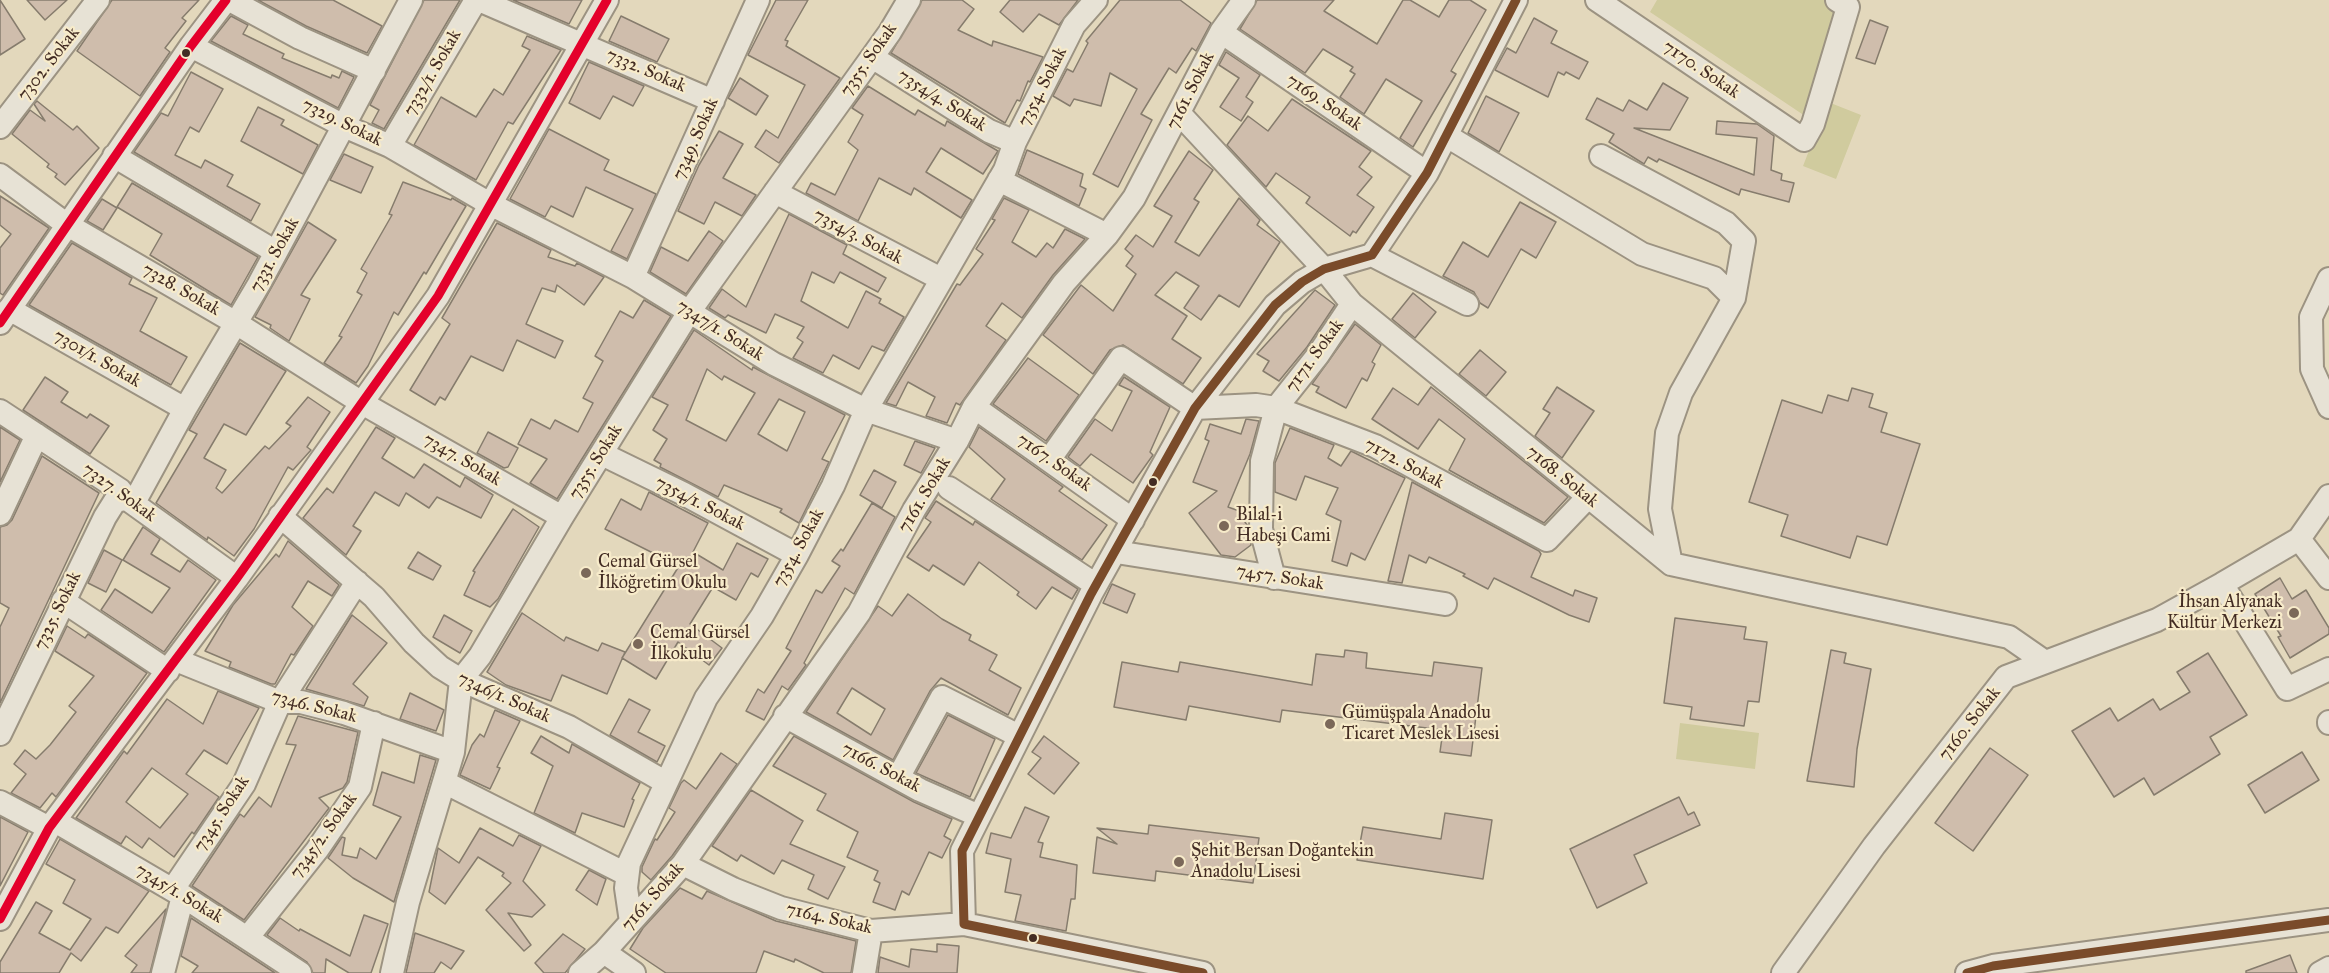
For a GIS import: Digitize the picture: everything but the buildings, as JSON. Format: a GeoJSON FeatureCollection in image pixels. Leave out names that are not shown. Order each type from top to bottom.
{"type":"FeatureCollection","features":[{"type":"Feature","properties":{"kind":"street","name":"7302. Sokak"},"geometry":{"type":"LineString","coordinates":[[0,127],[98,0]]}},
{"type":"Feature","properties":{"kind":"street"},"geometry":{"type":"LineString","coordinates":[[5,316],[190,46],[228,0],[300,38],[374,71]]}},
{"type":"Feature","properties":{"kind":"street","name":"7331. Sokak"},"geometry":{"type":"LineString","coordinates":[[127,499],[137,497],[276,252],[411,0]]}},
{"type":"Feature","properties":{"kind":"street","name":"7332. Sokak"},"geometry":{"type":"LineString","coordinates":[[477,0],[713,101]]}},
{"type":"Feature","properties":{"kind":"street","name":"7332/1. Sokak"},"geometry":{"type":"LineString","coordinates":[[390,146],[477,0]]}},
{"type":"Feature","properties":{"kind":"street"},"geometry":{"type":"LineString","coordinates":[[0,919],[52,824],[237,578],[438,296],[607,0]]}},
{"type":"Feature","properties":{"kind":"street","name":"7349. Sokak"},"geometry":{"type":"LineString","coordinates":[[633,277],[758,0]]}},
{"type":"Feature","properties":{"kind":"street","name":"7355. Sokak"},"geometry":{"type":"LineString","coordinates":[[461,680],[480,656],[562,517],[689,312],[872,57],[909,0]]}},
{"type":"Feature","properties":{"kind":"street","name":"7354. Sokak"},"geometry":{"type":"LineString","coordinates":[[631,922],[626,874],[665,782],[706,698],[762,616],[833,486],[866,410],[999,180],[1015,142],[1074,25],[1096,0]]}},
{"type":"Feature","properties":{"kind":"street","name":"7161. Sokak"},"geometry":{"type":"LineString","coordinates":[[580,973],[604,952],[683,864],[859,613],[914,510],[957,441],[974,407],[1064,283],[1107,235],[1134,198],[1221,32],[1244,0]]}},
{"type":"Feature","properties":{"kind":"street"},"geometry":{"type":"LineString","coordinates":[[964,924],[962,851],[1096,585],[1195,408],[1275,305],[1302,282],[1324,269],[1372,255],[1427,174],[1516,0]]}},
{"type":"Feature","properties":{"kind":"street","name":"7170. Sokak"},"geometry":{"type":"LineString","coordinates":[[1597,0],[1804,140],[1813,124],[1848,8],[1837,0]]}},
{"type":"Feature","properties":{"kind":"street","name":"7169. Sokak"},"geometry":{"type":"LineString","coordinates":[[1221,32],[1427,174]]}},
{"type":"Feature","properties":{"kind":"street","name":"7329. Sokak"},"geometry":{"type":"LineString","coordinates":[[190,46],[344,126],[390,146],[490,204]]}},
{"type":"Feature","properties":{"kind":"street","name":"7354/4. Sokak"},"geometry":{"type":"LineString","coordinates":[[872,57],[989,131],[1015,142]]}},
{"type":"Feature","properties":{"kind":"street","name":"7168. Sokak"},"geometry":{"type":"LineString","coordinates":[[1179,113],[1324,269],[1352,304],[1671,564],[2010,636],[2045,662]]}},
{"type":"Feature","properties":{"kind":"street"},"geometry":{"type":"LineString","coordinates":[[1447,136],[1642,254],[1714,278],[1734,298]]}},
{"type":"Feature","properties":{"kind":"street"},"geometry":{"type":"LineString","coordinates":[[114,156],[276,252]]}},
{"type":"Feature","properties":{"kind":"street"},"geometry":{"type":"LineString","coordinates":[[1601,156],[1726,223],[1744,241],[1734,298],[1681,393],[1667,433],[1659,509],[1671,564]]}},
{"type":"Feature","properties":{"kind":"street","name":"7328. Sokak"},"geometry":{"type":"LineString","coordinates":[[0,176],[66,224],[236,323],[362,404]]}},
{"type":"Feature","properties":{"kind":"street"},"geometry":{"type":"LineString","coordinates":[[999,180],[1107,235]]}},
{"type":"Feature","properties":{"kind":"street","name":"7354/3. Sokak"},"geometry":{"type":"LineString","coordinates":[[775,192],[885,253],[941,279]]}},
{"type":"Feature","properties":{"kind":"street","name":"7347/1. Sokak"},"geometry":{"type":"LineString","coordinates":[[490,204],[633,277],[774,364],[866,410],[957,441]]}},
{"type":"Feature","properties":{"kind":"street"},"geometry":{"type":"LineString","coordinates":[[1372,255],[1467,304]]}},
{"type":"Feature","properties":{"kind":"street"},"geometry":{"type":"LineString","coordinates":[[2329,279],[2312,369],[2329,407]]}},
{"type":"Feature","properties":{"kind":"street","name":"7171. Sokak"},"geometry":{"type":"LineString","coordinates":[[1276,408],[1318,355],[1352,304]]}},
{"type":"Feature","properties":{"kind":"street","name":"7301/1. Sokak"},"geometry":{"type":"LineString","coordinates":[[5,316],[185,409]]}},
{"type":"Feature","properties":{"kind":"street"},"geometry":{"type":"LineString","coordinates":[[1048,460],[1121,358],[1195,408]]}},
{"type":"Feature","properties":{"kind":"street","name":"7347. Sokak"},"geometry":{"type":"LineString","coordinates":[[362,404],[562,517]]}},
{"type":"Feature","properties":{"kind":"street","name":"7172. Sokak"},"geometry":{"type":"LineString","coordinates":[[1195,408],[1256,405],[1276,408],[1375,446],[1547,540],[1588,497]]}},
{"type":"Feature","properties":{"kind":"street","name":"7167. Sokak"},"geometry":{"type":"LineString","coordinates":[[974,407],[1133,520]]}},
{"type":"Feature","properties":{"kind":"street"},"geometry":{"type":"LineString","coordinates":[[1274,578],[1261,529],[1262,460],[1276,408]]}},
{"type":"Feature","properties":{"kind":"street","name":"7327. Sokak"},"geometry":{"type":"LineString","coordinates":[[0,411],[120,490],[127,499],[237,578]]}},
{"type":"Feature","properties":{"kind":"street"},"geometry":{"type":"LineString","coordinates":[[0,514],[38,435]]}},
{"type":"Feature","properties":{"kind":"street","name":"7354/1. Sokak"},"geometry":{"type":"LineString","coordinates":[[602,454],[684,494],[796,555]]}},
{"type":"Feature","properties":{"kind":"street"},"geometry":{"type":"LineString","coordinates":[[949,488],[1096,585]]}},
{"type":"Feature","properties":{"kind":"street"},"geometry":{"type":"LineString","coordinates":[[2329,496],[2299,539],[2329,578]]}},
{"type":"Feature","properties":{"kind":"street","name":"7325. Sokak"},"geometry":{"type":"LineString","coordinates":[[0,734],[63,601],[110,509],[115,501],[127,499]]}},
{"type":"Feature","properties":{"kind":"street","name":"7346/1. Sokak"},"geometry":{"type":"LineString","coordinates":[[280,516],[374,597],[423,652],[461,680],[568,727],[665,782]]}},
{"type":"Feature","properties":{"kind":"street","name":"7160. Sokak"},"geometry":{"type":"LineString","coordinates":[[1783,973],[1875,846],[2006,677],[2157,620],[2299,539]]}},
{"type":"Feature","properties":{"kind":"street","name":"7457. Sokak"},"geometry":{"type":"LineString","coordinates":[[1116,552],[1445,604]]}},
{"type":"Feature","properties":{"kind":"street","name":"7345. Sokak"},"geometry":{"type":"LineString","coordinates":[[163,973],[178,892],[244,784],[280,702],[357,582]]}},
{"type":"Feature","properties":{"kind":"street"},"geometry":{"type":"LineString","coordinates":[[2222,584],[2287,689],[2329,669]]}},
{"type":"Feature","properties":{"kind":"street","name":"7346. Sokak"},"geometry":{"type":"LineString","coordinates":[[63,601],[172,666],[280,702],[301,702],[374,723],[453,752]]}},
{"type":"Feature","properties":{"kind":"street"},"geometry":{"type":"LineString","coordinates":[[392,973],[408,902],[453,752],[461,680]]}},
{"type":"Feature","properties":{"kind":"street"},"geometry":{"type":"LineString","coordinates":[[898,778],[942,698],[1019,736]]}},
{"type":"Feature","properties":{"kind":"street","name":"7166. Sokak"},"geometry":{"type":"LineString","coordinates":[[785,716],[898,778],[979,816]]}},
{"type":"Feature","properties":{"kind":"street","name":"7345/2. Sokak"},"geometry":{"type":"LineString","coordinates":[[248,937],[316,850],[360,788],[374,723]]}},
{"type":"Feature","properties":{"kind":"street"},"geometry":{"type":"LineString","coordinates":[[444,782],[626,874]]}},
{"type":"Feature","properties":{"kind":"street","name":"7345/1. Sokak"},"geometry":{"type":"LineString","coordinates":[[0,802],[52,824],[178,892],[300,973]]}},
{"type":"Feature","properties":{"kind":"street","name":"7164. Sokak"},"geometry":{"type":"LineString","coordinates":[[683,864],[733,890],[781,908],[871,931],[964,924],[1203,973]]}},
{"type":"Feature","properties":{"kind":"street"},"geometry":{"type":"LineString","coordinates":[[1967,973],[1993,966],[2329,920]]}},
{"type":"Feature","properties":{"kind":"street"},"geometry":{"type":"LineString","coordinates":[[864,973],[871,931]]}},
{"type":"Feature","properties":{"kind":"street"},"geometry":{"type":"LineString","coordinates":[[604,952],[634,973]]}},
{"type":"Feature","properties":{"kind":"street"},"geometry":{"type":"LineString","coordinates":[[2320,973],[2329,968]]}},
{"type":"Feature","properties":{"kind":"shaded area"},"geometry":{"type":"Polygon","coordinates":[[[1657,0],[1827,0],[1841,9],[1811,120],[1650,12],[1657,0]]]}},
{"type":"Feature","properties":{"kind":"shaded area"},"geometry":{"type":"Polygon","coordinates":[[[1828,102],[1861,115],[1836,179],[1803,166],[1828,102]]]}},
{"type":"Feature","properties":{"kind":"shaded area"},"geometry":{"type":"Polygon","coordinates":[[[1680,723],[1759,733],[1755,769],[1676,759],[1680,723]]]}},
{"type":"Feature","properties":{"kind":"transit line"},"geometry":{"type":"LineString","coordinates":[[0,323],[191,46],[226,0]]}},
{"type":"Feature","properties":{"kind":"transit line"},"geometry":{"type":"LineString","coordinates":[[0,919],[49,828],[237,578],[438,296],[607,0]]}},
{"type":"Feature","properties":{"kind":"transit line"},"geometry":{"type":"LineString","coordinates":[[1203,973],[964,924],[962,851],[1091,594],[1195,408],[1275,305],[1302,282],[1324,269],[1372,255],[1427,173],[1516,0]]}},
{"type":"Feature","properties":{"kind":"transit line"},"geometry":{"type":"LineString","coordinates":[[1967,973],[1993,966],[2329,920]]}},
{"type":"Feature","properties":{"kind":"place","name":"Bilal-i Habeşi Cami"},"geometry":{"type":"Point","coordinates":[1224,526]}},
{"type":"Feature","properties":{"kind":"place","name":"Cemal Gürsel İlköğretim Okulu"},"geometry":{"type":"Point","coordinates":[586,573]}},
{"type":"Feature","properties":{"kind":"place","name":"İhsan Alyanak Kültür Merkezi"},"geometry":{"type":"Point","coordinates":[2294,613]}},
{"type":"Feature","properties":{"kind":"place","name":"Cemal Gürsel İlkokulu"},"geometry":{"type":"Point","coordinates":[638,644]}},
{"type":"Feature","properties":{"kind":"place","name":"Gümüşpala Anadolu Ticaret Meslek Lisesi"},"geometry":{"type":"Point","coordinates":[1330,724]}},
{"type":"Feature","properties":{"kind":"place","name":"Şehit Bersan Doğantekin Anadolu Lisesi"},"geometry":{"type":"Point","coordinates":[1179,862]}}]}
